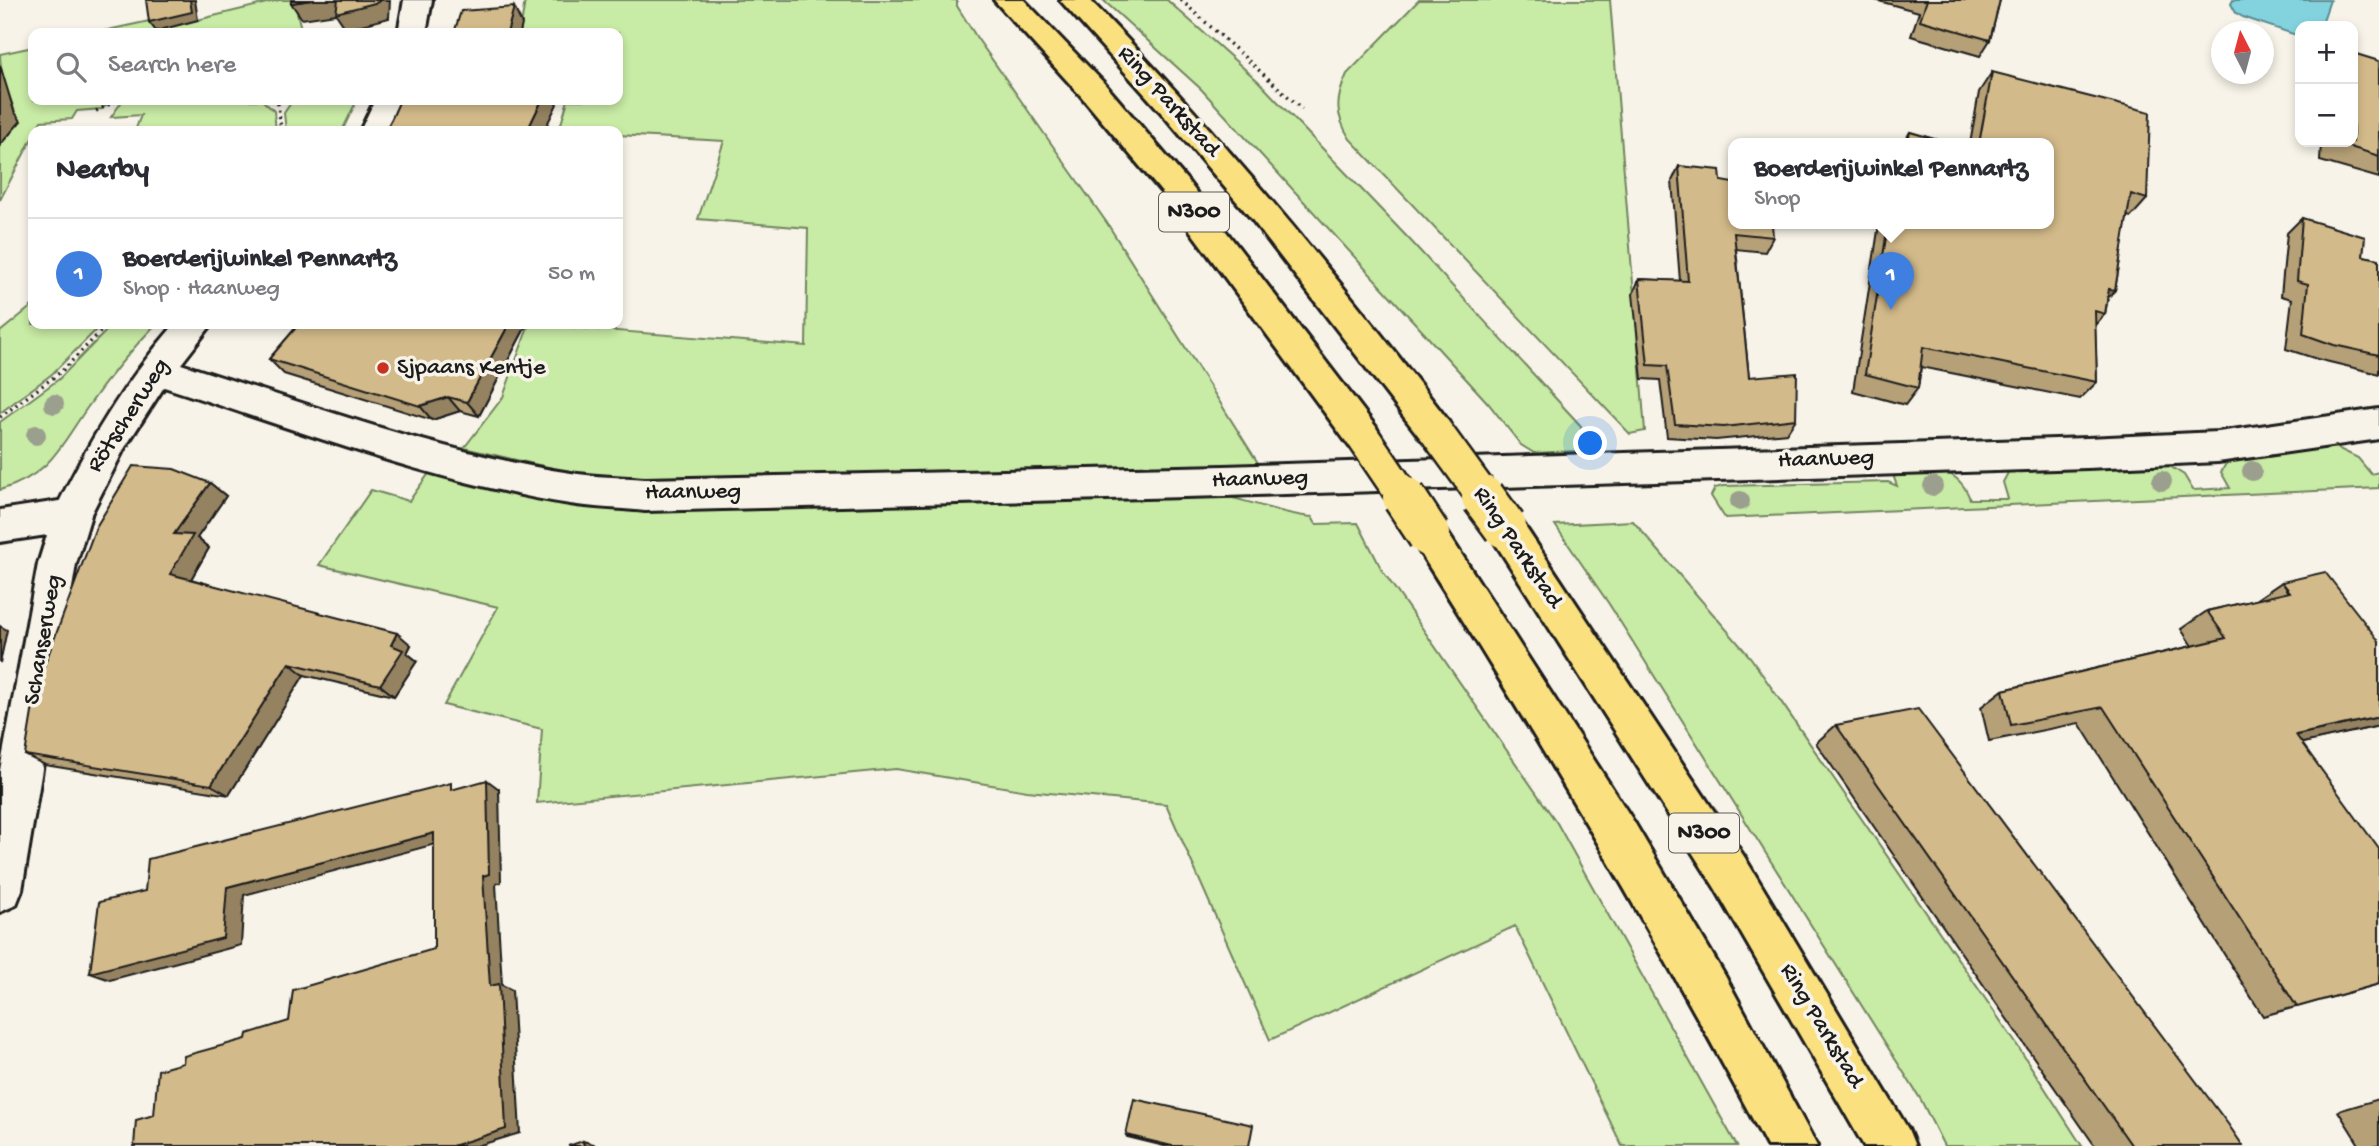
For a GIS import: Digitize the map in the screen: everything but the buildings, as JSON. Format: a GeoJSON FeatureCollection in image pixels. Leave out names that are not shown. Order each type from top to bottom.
{"type":"FeatureCollection","features":[{"type":"Feature","properties":{"kind":"highway","name":"Ring Parkstad"},"geometry":{"type":"LineString","coordinates":[[1008,0],[1091,89],[1175,187],[1363,437],[1505,651],[1749,1063],[1793,1146]]}},
{"type":"Feature","properties":{"kind":"highway","name":"Ring Parkstad"},"geometry":{"type":"LineString","coordinates":[[1074,0],[1134,61],[1294,247],[1434,429],[1504,527],[1730,873],[1891,1146]]}},
{"type":"Feature","properties":{"kind":"street"},"geometry":{"type":"LineString","coordinates":[[413,28],[418,0]]}},
{"type":"Feature","properties":{"kind":"street"},"geometry":{"type":"LineString","coordinates":[[377,126],[388,105]]}},
{"type":"Feature","properties":{"kind":"street","name":"Rötscherweg"},"geometry":{"type":"LineString","coordinates":[[72,515],[89,477],[120,421],[155,370],[191,329]]}},
{"type":"Feature","properties":{"kind":"street","name":"Haanweg"},"geometry":{"type":"LineString","coordinates":[[155,370],[400,447],[500,475],[572,489],[645,495],[1224,481],[2100,452],[2218,447],[2379,424]]}},
{"type":"Feature","properties":{"kind":"street"},"geometry":{"type":"LineString","coordinates":[[0,526],[72,515]]}},
{"type":"Feature","properties":{"kind":"street","name":"Schanserweg"},"geometry":{"type":"LineString","coordinates":[[0,890],[57,564],[72,515]]}},
{"type":"Feature","properties":{"kind":"path"},"geometry":{"type":"LineString","coordinates":[[1181,0],[1302,109]]}},
{"type":"Feature","properties":{"kind":"path"},"geometry":{"type":"LineString","coordinates":[[96,111],[108,105]]}},
{"type":"Feature","properties":{"kind":"path"},"geometry":{"type":"LineString","coordinates":[[278,105],[280,126]]}},
{"type":"Feature","properties":{"kind":"path"},"geometry":{"type":"LineString","coordinates":[[0,417],[62,371],[103,329]]}},
{"type":"Feature","properties":{"kind":"green space"},"geometry":{"type":"Polygon","coordinates":[[[279,0],[294,0],[301,28],[164,28],[279,0]]]}},
{"type":"Feature","properties":{"kind":"green space"},"geometry":{"type":"Polygon","coordinates":[[[525,0],[957,0],[957,6],[977,38],[1107,223],[1260,466],[672,480],[578,474],[464,448],[503,397],[527,329],[592,329],[806,346],[808,228],[698,219],[724,141],[623,135],[623,126],[560,126],[567,105],[623,105],[623,28],[521,28],[525,0]]]}},
{"type":"Feature","properties":{"kind":"green space"},"geometry":{"type":"Polygon","coordinates":[[[1103,0],[1167,0],[1258,81],[1410,240],[1581,426],[1577,451],[1534,453],[1521,445],[1488,403],[1201,89],[1103,0]]]}},
{"type":"Feature","properties":{"kind":"green space"},"geometry":{"type":"Polygon","coordinates":[[[1419,0],[1610,0],[1645,431],[1630,434],[1350,139],[1345,130],[1338,107],[1347,74],[1419,0]]]}},
{"type":"Feature","properties":{"kind":"green space"},"geometry":{"type":"Polygon","coordinates":[[[154,20],[156,28],[117,28],[154,20]]]}},
{"type":"Feature","properties":{"kind":"green space"},"geometry":{"type":"Polygon","coordinates":[[[28,48],[28,105],[106,105],[102,109],[77,111],[72,119],[41,121],[38,126],[28,126],[28,146],[0,200],[0,141],[10,134],[18,120],[4,79],[0,54],[28,48]]]}},
{"type":"Feature","properties":{"kind":"green space"},"geometry":{"type":"Polygon","coordinates":[[[119,105],[267,105],[274,111],[276,126],[137,126],[141,115],[111,117],[119,105]]]}},
{"type":"Feature","properties":{"kind":"green space"},"geometry":{"type":"Polygon","coordinates":[[[290,105],[355,105],[344,126],[285,126],[284,113],[290,105]]]}},
{"type":"Feature","properties":{"kind":"green space"},"geometry":{"type":"Polygon","coordinates":[[[28,309],[28,329],[97,329],[52,374],[0,413],[0,332],[28,309]]]}},
{"type":"Feature","properties":{"kind":"green space"},"geometry":{"type":"Polygon","coordinates":[[[108,329],[152,329],[111,375],[52,458],[31,476],[0,490],[0,422],[59,379],[108,329]]]}},
{"type":"Feature","properties":{"kind":"green space"},"geometry":{"type":"Polygon","coordinates":[[[2331,445],[2358,458],[2371,474],[2379,472],[2379,488],[1725,518],[1711,496],[1715,488],[1723,486],[1888,482],[1897,486],[1892,472],[1928,470],[1948,473],[1957,479],[1970,499],[2008,499],[2003,482],[2010,469],[2163,462],[2184,475],[2193,490],[2230,488],[2221,472],[2230,457],[2331,445]]]}},
{"type":"Feature","properties":{"kind":"green space"},"geometry":{"type":"Polygon","coordinates":[[[430,472],[537,498],[602,507],[1211,494],[1312,517],[1316,524],[1358,523],[1382,570],[1557,823],[1737,1146],[1622,1146],[1515,926],[1270,1040],[1166,804],[1027,791],[896,769],[537,803],[542,729],[444,705],[498,607],[319,565],[371,490],[409,501],[430,472]]]}},
{"type":"Feature","properties":{"kind":"green space"},"geometry":{"type":"Polygon","coordinates":[[[1633,521],[1751,658],[2015,1042],[2082,1146],[1944,1146],[1921,1100],[1609,604],[1555,525],[1633,521]]]}},
{"type":"Feature","properties":{"kind":"water"},"geometry":{"type":"Polygon","coordinates":[[[2233,0],[2330,0],[2323,21],[2295,21],[2295,35],[2274,28],[2274,21],[2255,21],[2243,17],[2236,13],[2231,4],[2233,0]]]}},
{"type":"Feature","properties":{"kind":"place","name":"Boerderijwinkel Pennartz"},"geometry":{"type":"Point","coordinates":[1891,310]}},
{"type":"Feature","properties":{"kind":"place","name":"Sjpaans Kentje"},"geometry":{"type":"Point","coordinates":[383,368]}}]}
